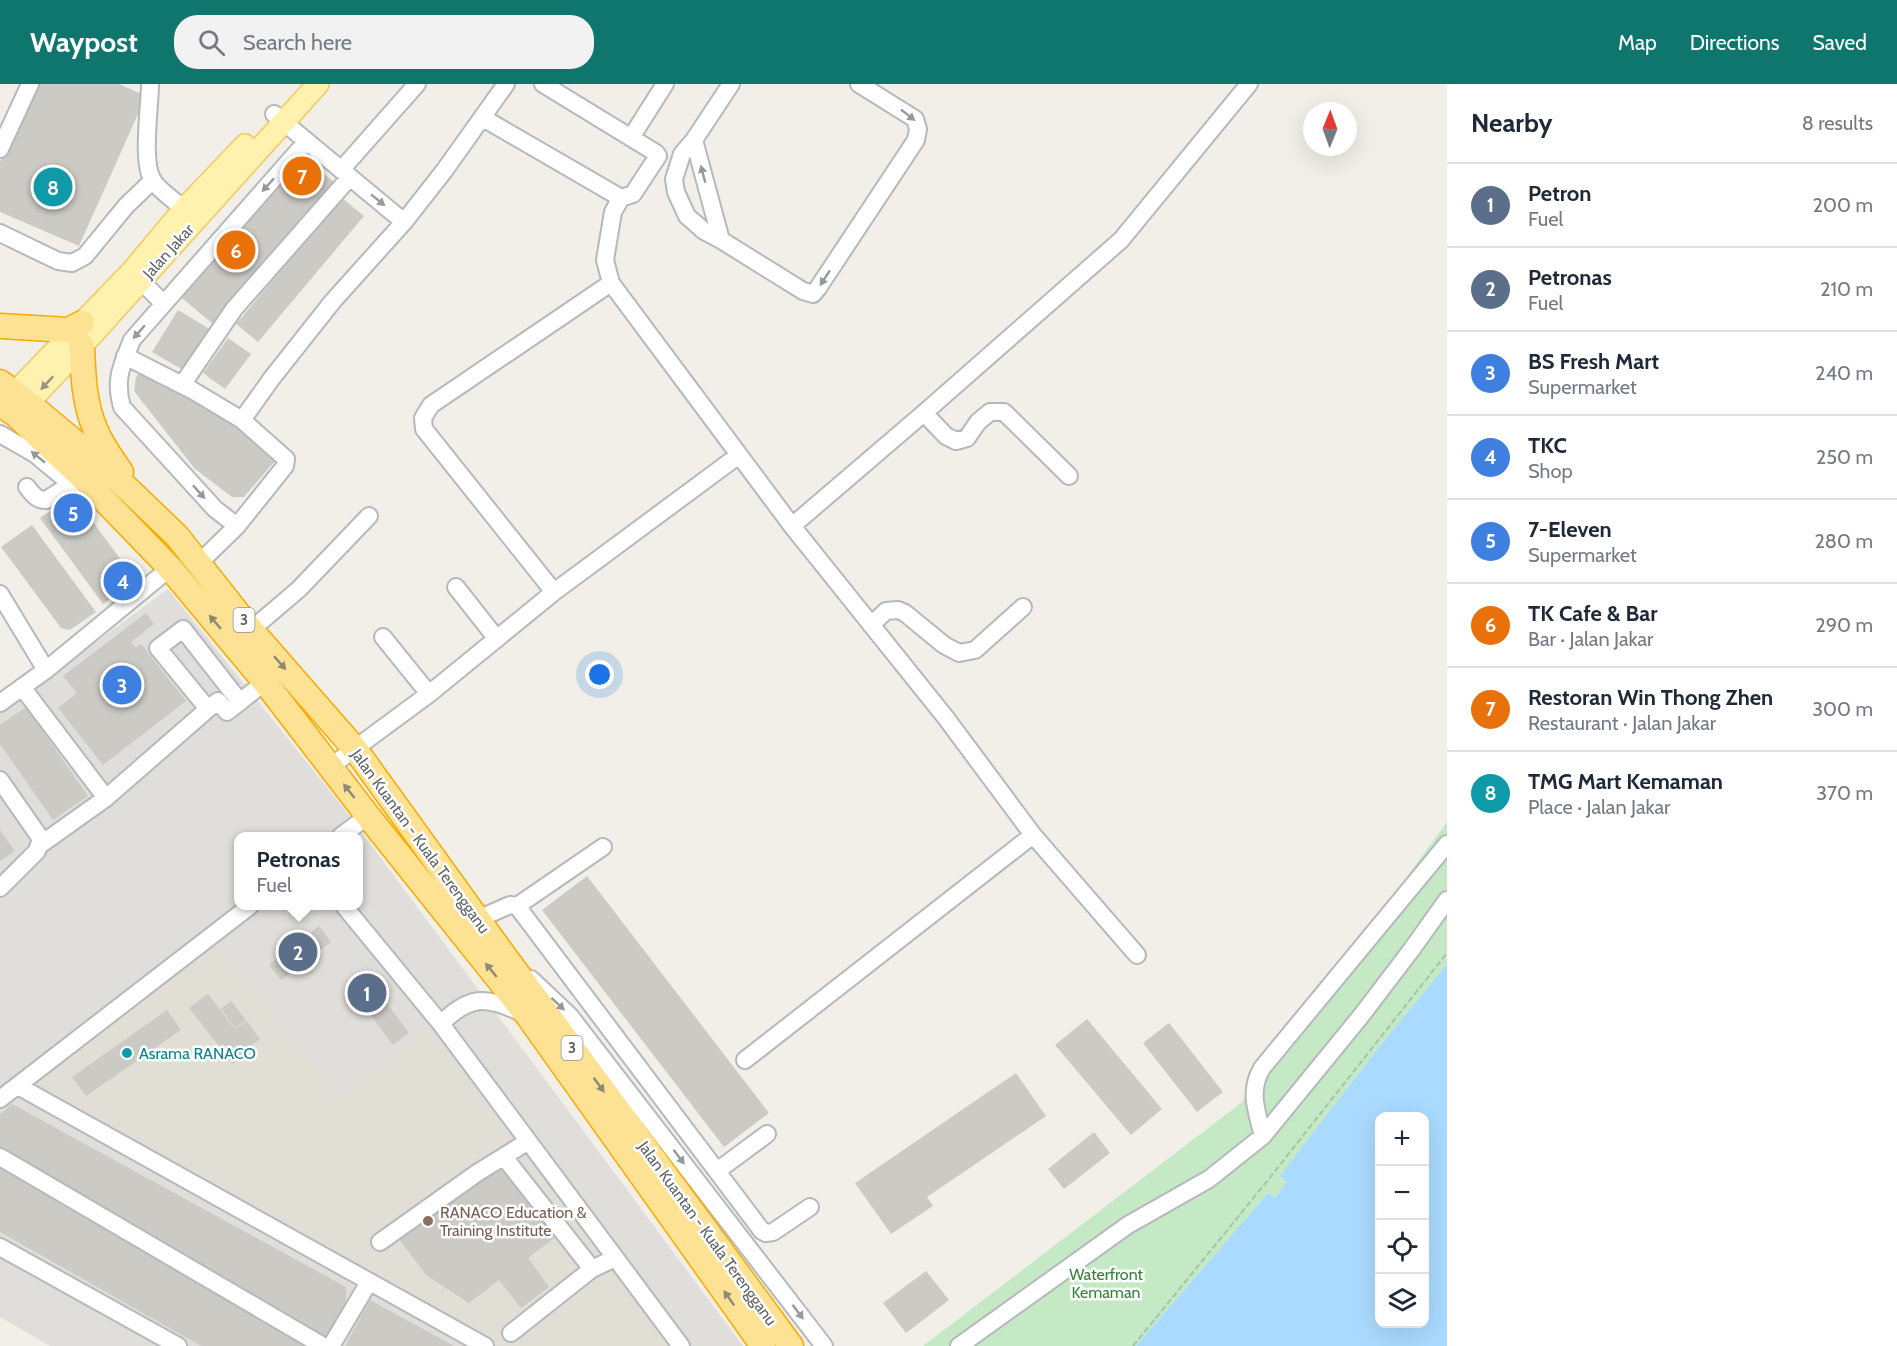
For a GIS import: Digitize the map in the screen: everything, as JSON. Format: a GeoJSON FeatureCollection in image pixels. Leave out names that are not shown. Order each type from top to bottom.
{"type":"FeatureCollection","features":[{"type":"Feature","properties":{"kind":"highway"},"geometry":{"type":"LineString","coordinates":[[0,326],[68,330],[82,334],[85,392],[96,432],[133,492]]}},
{"type":"Feature","properties":{"kind":"highway","name":"Jalan Kuantan - Kuala Terengganu"},"geometry":{"type":"LineString","coordinates":[[9,404],[265,682],[368,816],[528,1016],[763,1346]]}},
{"type":"Feature","properties":{"kind":"highway","name":"Jalan Kuantan - Kuala Terengganu"},"geometry":{"type":"LineString","coordinates":[[9,404],[133,492],[177,536],[251,630],[355,749],[791,1346]]}},
{"type":"Feature","properties":{"kind":"main road","name":"Jalan Jakar"},"geometry":{"type":"LineString","coordinates":[[9,404],[141,281],[279,118],[301,84]]}},
{"type":"Feature","properties":{"kind":"main road","name":"Jalan Jakar"},"geometry":{"type":"LineString","coordinates":[[82,334],[184,209],[318,84]]}},
{"type":"Feature","properties":{"kind":"street"},"geometry":{"type":"LineString","coordinates":[[0,125],[17,84]]}},
{"type":"Feature","properties":{"kind":"street"},"geometry":{"type":"LineString","coordinates":[[0,149],[30,84]]}},
{"type":"Feature","properties":{"kind":"street"},"geometry":{"type":"LineString","coordinates":[[150,84],[148,165],[153,180],[184,209]]}},
{"type":"Feature","properties":{"kind":"street"},"geometry":{"type":"LineString","coordinates":[[182,385],[234,309],[417,84]]}},
{"type":"Feature","properties":{"kind":"street"},"geometry":{"type":"LineString","coordinates":[[242,420],[333,301],[404,222],[506,84]]}},
{"type":"Feature","properties":{"kind":"street"},"geometry":{"type":"LineString","coordinates":[[543,84],[632,136],[656,153],[658,159],[633,194],[621,198],[613,212],[605,260],[611,283],[792,526],[946,718],[1033,836],[1137,955]]}},
{"type":"Feature","properties":{"kind":"street"},"geometry":{"type":"LineString","coordinates":[[730,84],[694,140],[682,154],[674,179],[676,192],[687,216],[704,231],[803,291],[813,294],[916,140],[918,129],[915,119],[859,84]]}},
{"type":"Feature","properties":{"kind":"street"},"geometry":{"type":"LineString","coordinates":[[792,526],[1121,240],[1249,84]]}},
{"type":"Feature","properties":{"kind":"street"},"geometry":{"type":"LineString","coordinates":[[632,136],[658,86]]}},
{"type":"Feature","properties":{"kind":"street"},"geometry":{"type":"LineString","coordinates":[[279,118],[404,222]]}},
{"type":"Feature","properties":{"kind":"street"},"geometry":{"type":"LineString","coordinates":[[483,118],[621,198]]}},
{"type":"Feature","properties":{"kind":"street"},"geometry":{"type":"LineString","coordinates":[[694,140],[721,240]]}},
{"type":"Feature","properties":{"kind":"street"},"geometry":{"type":"LineString","coordinates":[[237,526],[215,509],[122,406],[118,393],[118,376],[132,340],[306,141]]}},
{"type":"Feature","properties":{"kind":"street"},"geometry":{"type":"LineString","coordinates":[[0,233],[58,261],[72,263],[85,256],[126,206],[153,180]]}},
{"type":"Feature","properties":{"kind":"street"},"geometry":{"type":"LineString","coordinates":[[141,281],[163,303]]}},
{"type":"Feature","properties":{"kind":"street"},"geometry":{"type":"LineString","coordinates":[[554,592],[424,429],[423,418],[431,405],[611,283]]}},
{"type":"Feature","properties":{"kind":"street"},"geometry":{"type":"LineString","coordinates":[[125,356],[182,385],[242,420],[286,459],[287,462],[237,526],[199,564]]}},
{"type":"Feature","properties":{"kind":"street"},"geometry":{"type":"LineString","coordinates":[[924,413],[946,436],[956,441],[967,438],[978,422],[990,411],[1004,412],[1069,476]]}},
{"type":"Feature","properties":{"kind":"street"},"geometry":{"type":"LineString","coordinates":[[0,434],[77,480],[46,500],[40,500],[34,496],[27,487]]}},
{"type":"Feature","properties":{"kind":"street"},"geometry":{"type":"LineString","coordinates":[[330,767],[429,694],[554,592],[739,455]]}},
{"type":"Feature","properties":{"kind":"street"},"geometry":{"type":"LineString","coordinates":[[251,630],[298,589],[369,516]]}},
{"type":"Feature","properties":{"kind":"street"},"geometry":{"type":"LineString","coordinates":[[0,703],[46,670],[165,572]]}},
{"type":"Feature","properties":{"kind":"street"},"geometry":{"type":"LineString","coordinates":[[456,587],[497,639]]}},
{"type":"Feature","properties":{"kind":"street"},"geometry":{"type":"LineString","coordinates":[[1,598],[46,670]]}},
{"type":"Feature","properties":{"kind":"street"},"geometry":{"type":"LineString","coordinates":[[871,625],[886,611],[898,610],[944,645],[959,653],[975,650],[1023,607]]}},
{"type":"Feature","properties":{"kind":"street"},"geometry":{"type":"LineString","coordinates":[[208,709],[158,648],[183,629],[240,702]]}},
{"type":"Feature","properties":{"kind":"street"},"geometry":{"type":"LineString","coordinates":[[382,637],[429,694]]}},
{"type":"Feature","properties":{"kind":"street"},"geometry":{"type":"LineString","coordinates":[[0,888],[37,851],[40,845],[106,798],[218,701],[226,712],[265,682]]}},
{"type":"Feature","properties":{"kind":"street"},"geometry":{"type":"LineString","coordinates":[[22,687],[106,798]]}},
{"type":"Feature","properties":{"kind":"street"},"geometry":{"type":"LineString","coordinates":[[0,780],[39,835],[40,845]]}},
{"type":"Feature","properties":{"kind":"street"},"geometry":{"type":"LineString","coordinates":[[347,832],[368,816]]}},
{"type":"Feature","properties":{"kind":"street"},"geometry":{"type":"LineString","coordinates":[[745,1060],[1033,836]]}},
{"type":"Feature","properties":{"kind":"street"},"geometry":{"type":"LineString","coordinates":[[1263,1136],[1254,1087],[1262,1068],[1447,844]]}},
{"type":"Feature","properties":{"kind":"street"},"geometry":{"type":"LineString","coordinates":[[518,906],[603,847]]}},
{"type":"Feature","properties":{"kind":"street"},"geometry":{"type":"LineString","coordinates":[[959,1346],[1128,1225],[1209,1179],[1263,1136],[1361,1016],[1447,900]]}},
{"type":"Feature","properties":{"kind":"street"},"geometry":{"type":"LineString","coordinates":[[478,919],[510,904],[518,906],[762,1231],[773,1232],[810,1207]]}},
{"type":"Feature","properties":{"kind":"street"},"geometry":{"type":"LineString","coordinates":[[0,1099],[245,910]]}},
{"type":"Feature","properties":{"kind":"street"},"geometry":{"type":"LineString","coordinates":[[347,910],[441,1024],[681,1346]]}},
{"type":"Feature","properties":{"kind":"street"},"geometry":{"type":"LineString","coordinates":[[500,950],[570,1016],[824,1346]]}},
{"type":"Feature","properties":{"kind":"street"},"geometry":{"type":"LineString","coordinates":[[441,1024],[465,1004],[485,1001],[499,1002],[528,1016]]}},
{"type":"Feature","properties":{"kind":"street"},"geometry":{"type":"LineString","coordinates":[[18,1086],[485,1346]]}},
{"type":"Feature","properties":{"kind":"street"},"geometry":{"type":"LineString","coordinates":[[717,1172],[767,1134]]}},
{"type":"Feature","properties":{"kind":"street"},"geometry":{"type":"LineString","coordinates":[[380,1242],[477,1173],[528,1142]]}},
{"type":"Feature","properties":{"kind":"street"},"geometry":{"type":"LineString","coordinates":[[0,1157],[323,1346]]}},
{"type":"Feature","properties":{"kind":"street"},"geometry":{"type":"LineString","coordinates":[[504,1157],[592,1269]]}},
{"type":"Feature","properties":{"kind":"street"},"geometry":{"type":"LineString","coordinates":[[0,1247],[178,1346]]}},
{"type":"Feature","properties":{"kind":"street"},"geometry":{"type":"LineString","coordinates":[[511,1333],[592,1269],[615,1258]]}},
{"type":"Feature","properties":{"kind":"street"},"geometry":{"type":"LineString","coordinates":[[331,1346],[369,1282]]}},
{"type":"Feature","properties":{"kind":"path"},"geometry":{"type":"LineString","coordinates":[[1133,1346],[1276,1171],[1447,953]]}},
{"type":"Feature","properties":{"kind":"shaded area"},"geometry":{"type":"Polygon","coordinates":[[[168,589],[361,832],[234,832],[234,910],[363,910],[363,834],[743,1346],[50,1346],[0,1317],[0,713],[168,589]]]}},
{"type":"Feature","properties":{"kind":"shaded area","name":"RANACO Education & Training Institute"},"geometry":{"type":"Polygon","coordinates":[[[218,944],[338,1097],[433,1026],[676,1346],[500,1346],[31,1086],[218,944]]]}},
{"type":"Feature","properties":{"kind":"green space","name":"Waterfront Kemaman"},"geometry":{"type":"Polygon","coordinates":[[[1447,822],[1447,964],[1375,1052],[1281,1176],[1287,1182],[1275,1198],[1268,1193],[1136,1346],[923,1346],[1241,1103],[1447,822]]]}},
{"type":"Feature","properties":{"kind":"water"},"geometry":{"type":"Polygon","coordinates":[[[1447,964],[1447,1346],[1136,1346],[1268,1193],[1275,1198],[1287,1182],[1280,1176],[1375,1052],[1447,964]]]}},
{"type":"Feature","properties":{"kind":"building"},"geometry":{"type":"Polygon","coordinates":[[[34,84],[119,84],[146,96],[79,246],[0,212],[0,162],[34,84]]]}},
{"type":"Feature","properties":{"kind":"building"},"geometry":{"type":"Polygon","coordinates":[[[303,156],[335,183],[214,325],[182,298],[303,156]]]}},
{"type":"Feature","properties":{"kind":"building"},"geometry":{"type":"Polygon","coordinates":[[[342,198],[364,216],[258,342],[236,324],[342,198]]]}},
{"type":"Feature","properties":{"kind":"building"},"geometry":{"type":"Polygon","coordinates":[[[178,310],[213,331],[188,373],[152,352],[178,310]]]}},
{"type":"Feature","properties":{"kind":"building"},"geometry":{"type":"Polygon","coordinates":[[[228,338],[251,354],[225,389],[203,373],[228,338]]]}},
{"type":"Feature","properties":{"kind":"building"},"geometry":{"type":"Polygon","coordinates":[[[141,370],[206,403],[275,461],[244,497],[232,497],[195,469],[134,391],[136,377],[141,370]]]}},
{"type":"Feature","properties":{"kind":"building"},"geometry":{"type":"Polygon","coordinates":[[[73,495],[130,572],[129,585],[103,604],[40,518],[73,495]]]}},
{"type":"Feature","properties":{"kind":"building"},"geometry":{"type":"Polygon","coordinates":[[[32,525],[96,612],[70,630],[61,628],[1,547],[32,525]]]}},
{"type":"Feature","properties":{"kind":"building"},"geometry":{"type":"Polygon","coordinates":[[[146,613],[154,624],[131,642],[136,648],[141,644],[186,701],[103,765],[58,708],[77,693],[63,676],[146,613]]]}},
{"type":"Feature","properties":{"kind":"building"},"geometry":{"type":"Polygon","coordinates":[[[26,707],[88,796],[53,820],[0,744],[0,725],[26,707]]]}},
{"type":"Feature","properties":{"kind":"building"},"geometry":{"type":"Polygon","coordinates":[[[0,830],[15,851],[0,861],[0,830]]]}},
{"type":"Feature","properties":{"kind":"building"},"geometry":{"type":"Polygon","coordinates":[[[587,876],[769,1113],[724,1147],[542,910],[587,876]]]}},
{"type":"Feature","properties":{"kind":"building"},"geometry":{"type":"Polygon","coordinates":[[[319,926],[331,942],[281,980],[269,965],[319,926]]]}},
{"type":"Feature","properties":{"kind":"building","name":"Asrama RANACO"},"geometry":{"type":"Polygon","coordinates":[[[208,994],[235,1029],[247,1021],[260,1039],[249,1047],[251,1050],[233,1064],[189,1008],[208,994]]]}},
{"type":"Feature","properties":{"kind":"building"},"geometry":{"type":"Polygon","coordinates":[[[380,994],[409,1033],[393,1045],[364,1006],[380,994]]]}},
{"type":"Feature","properties":{"kind":"building"},"geometry":{"type":"Polygon","coordinates":[[[231,1001],[246,1020],[235,1028],[221,1009],[231,1001]]]}},
{"type":"Feature","properties":{"kind":"building","name":"Asrama RANACO"},"geometry":{"type":"Polygon","coordinates":[[[167,1010],[181,1030],[86,1096],[72,1077],[167,1010]]]}},
{"type":"Feature","properties":{"kind":"building"},"geometry":{"type":"Polygon","coordinates":[[[1087,1019],[1162,1109],[1131,1135],[1055,1045],[1087,1019]]]}},
{"type":"Feature","properties":{"kind":"building"},"geometry":{"type":"Polygon","coordinates":[[[1169,1023],[1223,1092],[1197,1112],[1143,1043],[1169,1023]]]}},
{"type":"Feature","properties":{"kind":"building"},"geometry":{"type":"Polygon","coordinates":[[[1016,1073],[1046,1116],[927,1197],[933,1206],[891,1234],[855,1183],[1016,1073]]]}},
{"type":"Feature","properties":{"kind":"building"},"geometry":{"type":"Polygon","coordinates":[[[12,1104],[346,1287],[346,1305],[325,1341],[0,1155],[0,1114],[12,1104]]]}},
{"type":"Feature","properties":{"kind":"building"},"geometry":{"type":"Polygon","coordinates":[[[1094,1132],[1110,1153],[1064,1189],[1048,1169],[1094,1132]]]}},
{"type":"Feature","properties":{"kind":"building"},"geometry":{"type":"Polygon","coordinates":[[[501,1163],[557,1236],[528,1258],[549,1287],[521,1308],[499,1280],[469,1303],[427,1276],[399,1239],[501,1163]]]}},
{"type":"Feature","properties":{"kind":"building"},"geometry":{"type":"Polygon","coordinates":[[[0,1168],[308,1343],[306,1346],[201,1346],[0,1232],[0,1168]]]}},
{"type":"Feature","properties":{"kind":"building"},"geometry":{"type":"Polygon","coordinates":[[[926,1271],[949,1300],[906,1333],[883,1303],[926,1271]]]}},
{"type":"Feature","properties":{"kind":"building"},"geometry":{"type":"Polygon","coordinates":[[[370,1300],[454,1346],[345,1346],[370,1300]]]}},
{"type":"Feature","properties":{"kind":"place","name":"Restoran Win Thong Zhen"},"geometry":{"type":"Point","coordinates":[302,176]}},
{"type":"Feature","properties":{"kind":"place","name":"TMG Mart Kemaman"},"geometry":{"type":"Point","coordinates":[53,187]}},
{"type":"Feature","properties":{"kind":"place","name":"TK Cafe & Bar"},"geometry":{"type":"Point","coordinates":[236,250]}},
{"type":"Feature","properties":{"kind":"place","name":"7-Eleven"},"geometry":{"type":"Point","coordinates":[73,513]}},
{"type":"Feature","properties":{"kind":"place","name":"TKC"},"geometry":{"type":"Point","coordinates":[123,581]}},
{"type":"Feature","properties":{"kind":"place","name":"BS Fresh Mart"},"geometry":{"type":"Point","coordinates":[122,685]}},
{"type":"Feature","properties":{"kind":"place","name":"Petronas"},"geometry":{"type":"Point","coordinates":[298,952]}},
{"type":"Feature","properties":{"kind":"place","name":"Petron"},"geometry":{"type":"Point","coordinates":[367,993]}},
{"type":"Feature","properties":{"kind":"place","name":"Asrama RANACO"},"geometry":{"type":"Point","coordinates":[127,1053]}},
{"type":"Feature","properties":{"kind":"place","name":"RANACO Education & Training Institute"},"geometry":{"type":"Point","coordinates":[428,1221]}}]}
